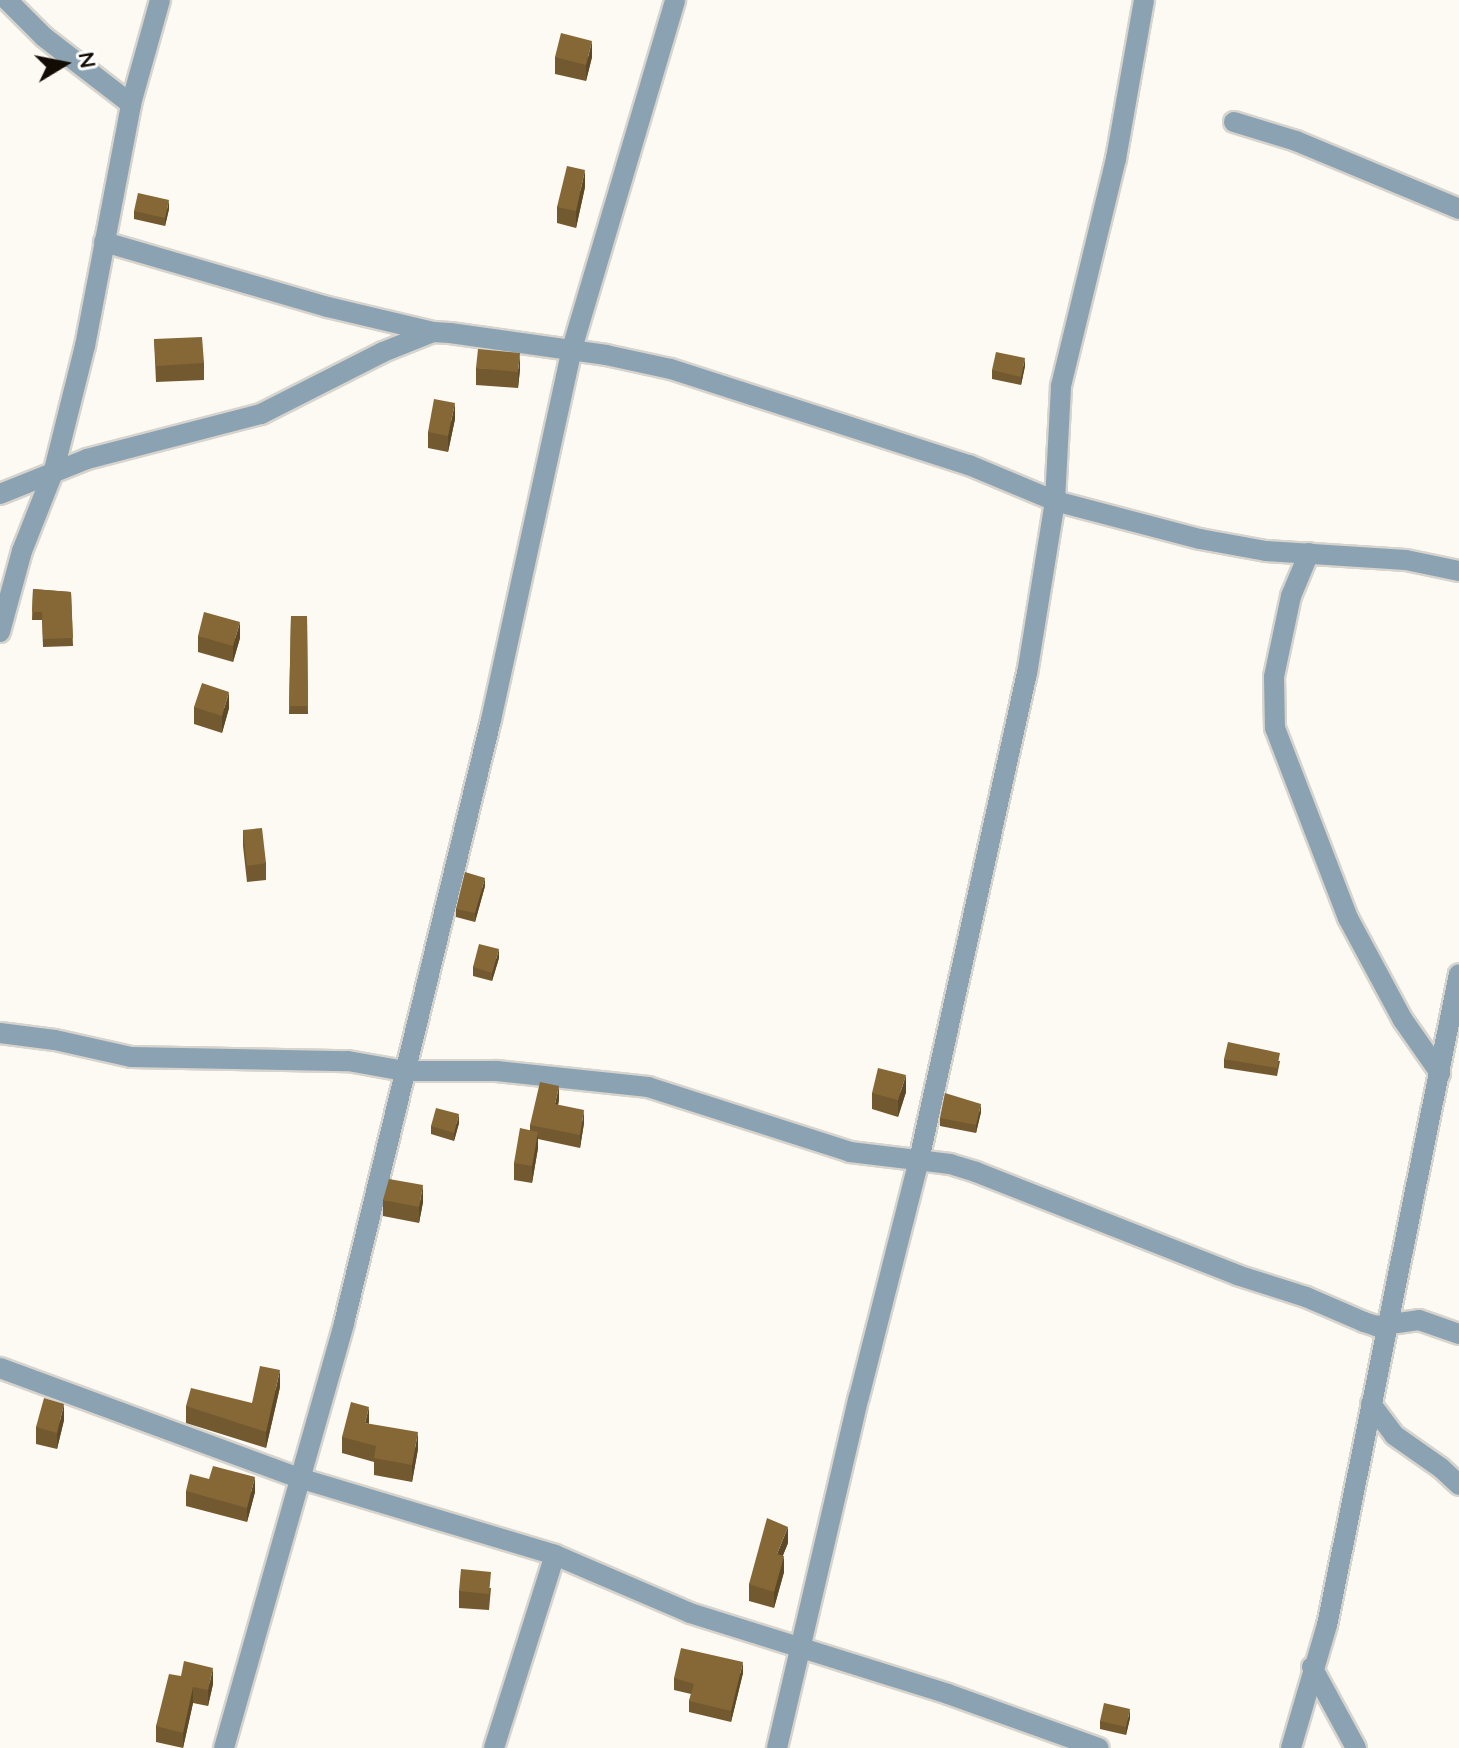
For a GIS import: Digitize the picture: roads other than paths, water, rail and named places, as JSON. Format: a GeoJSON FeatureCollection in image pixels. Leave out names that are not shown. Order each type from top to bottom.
{"type":"FeatureCollection","features":[{"type":"Feature","properties":{"kind":"street"},"geometry":{"type":"LineString","coordinates":[[7,0],[44,37],[131,104]]}},
{"type":"Feature","properties":{"kind":"street"},"geometry":{"type":"LineString","coordinates":[[0,632],[22,551],[54,470],[85,346],[131,104],[160,0]]}},
{"type":"Feature","properties":{"kind":"street"},"geometry":{"type":"LineString","coordinates":[[224,1748],[344,1323],[491,720],[571,352],[675,0]]}},
{"type":"Feature","properties":{"kind":"street"},"geometry":{"type":"LineString","coordinates":[[777,1748],[799,1646],[919,1160],[1027,674],[1055,501],[1061,386],[1116,159],[1144,0]]}},
{"type":"Feature","properties":{"kind":"street"},"geometry":{"type":"LineString","coordinates":[[1234,122],[1296,141],[1459,209]]}},
{"type":"Feature","properties":{"kind":"street"},"geometry":{"type":"LineString","coordinates":[[104,242],[328,307],[433,332],[671,369],[969,465],[1055,501],[1200,539],[1266,551],[1406,560],[1459,571]]}},
{"type":"Feature","properties":{"kind":"street"},"geometry":{"type":"LineString","coordinates":[[0,494],[54,470],[261,414],[383,352],[433,332]]}},
{"type":"Feature","properties":{"kind":"street"},"geometry":{"type":"LineString","coordinates":[[1309,553],[1291,596],[1274,677],[1275,728],[1348,918],[1403,1020],[1440,1073]]}},
{"type":"Feature","properties":{"kind":"street"},"geometry":{"type":"LineString","coordinates":[[1291,1748],[1312,1667],[1327,1625],[1459,974]]}},
{"type":"Feature","properties":{"kind":"street"},"geometry":{"type":"LineString","coordinates":[[0,1033],[55,1040],[131,1057],[271,1057],[348,1061],[405,1071],[497,1071],[623,1082],[706,1104],[850,1152],[919,1160],[976,1172],[1237,1275],[1306,1297],[1364,1322],[1389,1325],[1419,1320],[1459,1334]]}},
{"type":"Feature","properties":{"kind":"street"},"geometry":{"type":"LineString","coordinates":[[0,1368],[299,1478],[555,1555],[690,1613],[799,1646],[1099,1748]]}},
{"type":"Feature","properties":{"kind":"street"},"geometry":{"type":"LineString","coordinates":[[1371,1404],[1394,1435],[1441,1468],[1459,1485]]}},
{"type":"Feature","properties":{"kind":"street"},"geometry":{"type":"LineString","coordinates":[[494,1748],[555,1555]]}},
{"type":"Feature","properties":{"kind":"street"},"geometry":{"type":"LineString","coordinates":[[1312,1667],[1356,1748]]}}]}
